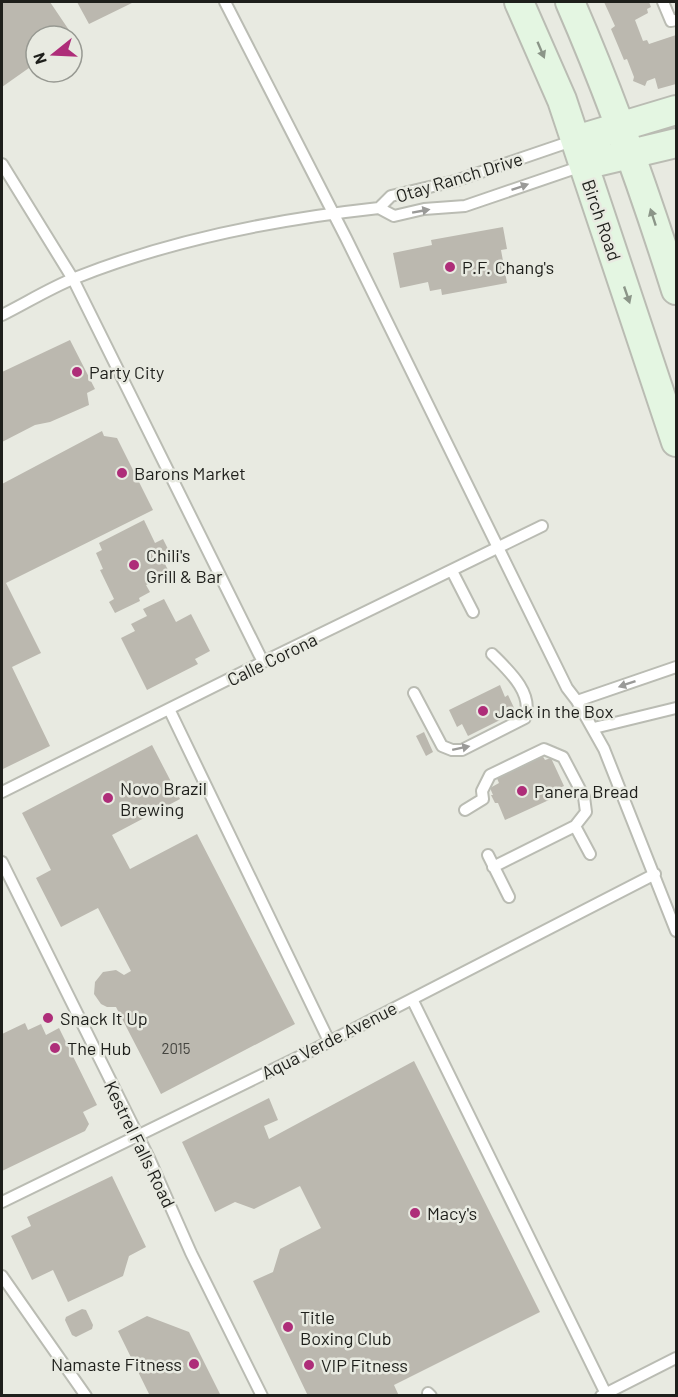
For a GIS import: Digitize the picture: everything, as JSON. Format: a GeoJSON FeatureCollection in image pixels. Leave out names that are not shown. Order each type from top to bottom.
{"type":"FeatureCollection","features":[{"type":"Feature","properties":{"kind":"main road","name":"Birch Road"},"geometry":{"type":"LineString","coordinates":[[519,2],[560,95],[676,442]]}},
{"type":"Feature","properties":{"kind":"main road"},"geometry":{"type":"LineString","coordinates":[[570,2],[632,154],[676,290]]}},
{"type":"Feature","properties":{"kind":"main road"},"geometry":{"type":"LineString","coordinates":[[580,153],[621,127],[676,110]]}},
{"type":"Feature","properties":{"kind":"main road"},"geometry":{"type":"LineString","coordinates":[[580,153],[632,154],[676,143]]}},
{"type":"Feature","properties":{"kind":"lane"},"geometry":{"type":"LineString","coordinates":[[225,2],[567,688],[578,701],[594,728],[655,874],[676,931]]}},
{"type":"Feature","properties":{"kind":"lane"},"geometry":{"type":"LineString","coordinates":[[663,2],[671,21],[676,20]]}},
{"type":"Feature","properties":{"kind":"lane","name":"Otay Ranch Drive"},"geometry":{"type":"LineString","coordinates":[[580,153],[465,206],[424,209],[394,216],[379,208],[391,196],[580,153]]}},
{"type":"Feature","properties":{"kind":"lane"},"geometry":{"type":"LineString","coordinates":[[2,164],[74,279],[263,662]]}},
{"type":"Feature","properties":{"kind":"lane"},"geometry":{"type":"LineString","coordinates":[[2,315],[74,279],[143,254],[254,226],[379,208]]}},
{"type":"Feature","properties":{"kind":"lane","name":"Calle Corona"},"geometry":{"type":"LineString","coordinates":[[2,792],[542,526]]}},
{"type":"Feature","properties":{"kind":"lane"},"geometry":{"type":"LineString","coordinates":[[452,572],[473,612]]}},
{"type":"Feature","properties":{"kind":"lane"},"geometry":{"type":"LineString","coordinates":[[414,693],[441,746],[452,750],[462,750],[525,718],[527,712],[526,700],[519,683],[492,654]]}},
{"type":"Feature","properties":{"kind":"lane"},"geometry":{"type":"LineString","coordinates":[[578,701],[676,667]]}},
{"type":"Feature","properties":{"kind":"lane"},"geometry":{"type":"LineString","coordinates":[[594,728],[676,708]]}},
{"type":"Feature","properties":{"kind":"lane"},"geometry":{"type":"LineString","coordinates":[[169,709],[329,1041]]}},
{"type":"Feature","properties":{"kind":"lane"},"geometry":{"type":"LineString","coordinates":[[465,810],[483,799],[482,791],[490,775],[544,749],[563,758],[584,797],[586,812],[575,826],[493,867]]}},
{"type":"Feature","properties":{"kind":"lane"},"geometry":{"type":"LineString","coordinates":[[575,826],[590,854]]}},
{"type":"Feature","properties":{"kind":"lane"},"geometry":{"type":"LineString","coordinates":[[488,855],[509,897]]}},
{"type":"Feature","properties":{"kind":"lane","name":"Kestrel Falls Road"},"geometry":{"type":"LineString","coordinates":[[2,862],[149,1158],[191,1253],[262,1395]]}},
{"type":"Feature","properties":{"kind":"lane","name":"Aqua Verde Avenue"},"geometry":{"type":"LineString","coordinates":[[2,1202],[329,1041],[655,874]]}},
{"type":"Feature","properties":{"kind":"lane"},"geometry":{"type":"LineString","coordinates":[[412,999],[605,1395],[676,1359]]}},
{"type":"Feature","properties":{"kind":"lane"},"geometry":{"type":"LineString","coordinates":[[2,1276],[86,1395]]}},
{"type":"Feature","properties":{"kind":"building"},"geometry":{"type":"Polygon","coordinates":[[[2,2],[50,2],[65,24],[24,24],[24,71],[2,87],[2,2]]]}},
{"type":"Feature","properties":{"kind":"building"},"geometry":{"type":"Polygon","coordinates":[[[77,2],[134,2],[89,24],[77,2]]]}},
{"type":"Feature","properties":{"kind":"building"},"geometry":{"type":"Polygon","coordinates":[[[604,2],[649,2],[651,7],[647,9],[648,13],[635,20],[643,41],[647,40],[649,44],[676,35],[676,84],[658,89],[655,78],[647,81],[645,86],[633,81],[634,77],[627,59],[624,60],[611,29],[615,26],[604,2]]]}},
{"type":"Feature","properties":{"kind":"building","name":"P.F. Chang's"},"geometry":{"type":"Polygon","coordinates":[[[503,227],[507,249],[501,250],[507,283],[442,295],[441,289],[430,291],[428,282],[400,288],[393,253],[432,245],[431,240],[503,227]]]}},
{"type":"Feature","properties":{"kind":"building"},"geometry":{"type":"Polygon","coordinates":[[[70,340],[95,389],[87,393],[89,405],[50,422],[35,425],[2,442],[2,372],[70,340]]]}},
{"type":"Feature","properties":{"kind":"building"},"geometry":{"type":"Polygon","coordinates":[[[102,431],[104,436],[117,438],[153,510],[6,583],[41,653],[12,667],[50,746],[3,769],[2,484],[102,431]]]}},
{"type":"Feature","properties":{"kind":"building","name":"Chili's Grill & Bar"},"geometry":{"type":"Polygon","coordinates":[[[144,520],[155,543],[163,539],[172,557],[164,562],[170,574],[146,585],[150,592],[139,598],[140,601],[115,613],[109,602],[114,599],[100,570],[103,569],[96,553],[102,550],[99,543],[144,520]]]}},
{"type":"Feature","properties":{"kind":"building"},"geometry":{"type":"Polygon","coordinates":[[[164,599],[176,622],[191,614],[210,651],[195,659],[198,664],[147,690],[121,638],[135,631],[131,624],[147,616],[143,609],[164,599]]]}},
{"type":"Feature","properties":{"kind":"building","name":"Jack in the Box"},"geometry":{"type":"Polygon","coordinates":[[[500,685],[505,697],[508,695],[516,712],[468,736],[462,724],[457,727],[449,710],[500,685]]]}},
{"type":"Feature","properties":{"kind":"building"},"geometry":{"type":"Polygon","coordinates":[[[424,732],[433,752],[426,756],[416,736],[424,732]]]}},
{"type":"Feature","properties":{"kind":"building"},"geometry":{"type":"Polygon","coordinates":[[[152,745],[180,799],[112,835],[130,869],[197,834],[295,1024],[161,1094],[116,1007],[101,1004],[94,994],[95,982],[103,972],[116,970],[124,975],[131,971],[98,908],[61,927],[36,878],[51,870],[22,813],[152,745]]]}},
{"type":"Feature","properties":{"kind":"building","name":"Panera Bread"},"geometry":{"type":"Polygon","coordinates":[[[542,755],[545,760],[551,758],[564,786],[546,794],[549,800],[505,820],[498,803],[495,803],[491,795],[493,795],[490,788],[499,783],[496,776],[542,755]]]}},
{"type":"Feature","properties":{"kind":"building"},"geometry":{"type":"Polygon","coordinates":[[[25,1023],[28,1030],[41,1024],[46,1035],[59,1028],[97,1105],[83,1112],[89,1124],[85,1131],[2,1171],[2,1034],[25,1023]]]}},
{"type":"Feature","properties":{"kind":"building"},"geometry":{"type":"Polygon","coordinates":[[[414,1061],[540,1312],[394,1385],[399,1396],[308,1396],[253,1281],[273,1272],[280,1249],[321,1228],[300,1186],[254,1209],[235,1202],[215,1212],[182,1142],[269,1098],[278,1120],[264,1126],[269,1139],[414,1061]]]}},
{"type":"Feature","properties":{"kind":"building"},"geometry":{"type":"Polygon","coordinates":[[[112,1176],[146,1247],[129,1256],[123,1276],[68,1302],[53,1270],[32,1280],[11,1236],[31,1226],[27,1217],[112,1176]]]}},
{"type":"Feature","properties":{"kind":"building"},"geometry":{"type":"Polygon","coordinates":[[[82,1309],[86,1310],[93,1325],[92,1329],[76,1337],[72,1335],[65,1320],[66,1317],[82,1309]]]}},
{"type":"Feature","properties":{"kind":"building"},"geometry":{"type":"Polygon","coordinates":[[[147,1316],[189,1332],[221,1396],[150,1396],[118,1331],[147,1316]]]}},
{"type":"Feature","properties":{"kind":"place","name":"P.F. Chang's"},"geometry":{"type":"Point","coordinates":[450,267]}},
{"type":"Feature","properties":{"kind":"place","name":"Party City"},"geometry":{"type":"Point","coordinates":[77,372]}},
{"type":"Feature","properties":{"kind":"place","name":"Barons Market"},"geometry":{"type":"Point","coordinates":[122,473]}},
{"type":"Feature","properties":{"kind":"place","name":"Chili's Grill & Bar"},"geometry":{"type":"Point","coordinates":[134,565]}},
{"type":"Feature","properties":{"kind":"place","name":"Jack in the Box"},"geometry":{"type":"Point","coordinates":[483,711]}},
{"type":"Feature","properties":{"kind":"place","name":"Panera Bread"},"geometry":{"type":"Point","coordinates":[522,791]}},
{"type":"Feature","properties":{"kind":"place","name":"Novo Brazil Brewing"},"geometry":{"type":"Point","coordinates":[108,798]}},
{"type":"Feature","properties":{"kind":"place","name":"Snack It Up"},"geometry":{"type":"Point","coordinates":[48,1018]}},
{"type":"Feature","properties":{"kind":"place","name":"The Hub"},"geometry":{"type":"Point","coordinates":[55,1048]}},
{"type":"Feature","properties":{"kind":"place","name":"Macy's"},"geometry":{"type":"Point","coordinates":[415,1213]}},
{"type":"Feature","properties":{"kind":"place","name":"Title Boxing Club"},"geometry":{"type":"Point","coordinates":[288,1327]}},
{"type":"Feature","properties":{"kind":"place","name":"Namaste Fitness"},"geometry":{"type":"Point","coordinates":[194,1364]}},
{"type":"Feature","properties":{"kind":"place","name":"VIP Fitness"},"geometry":{"type":"Point","coordinates":[309,1365]}}]}
